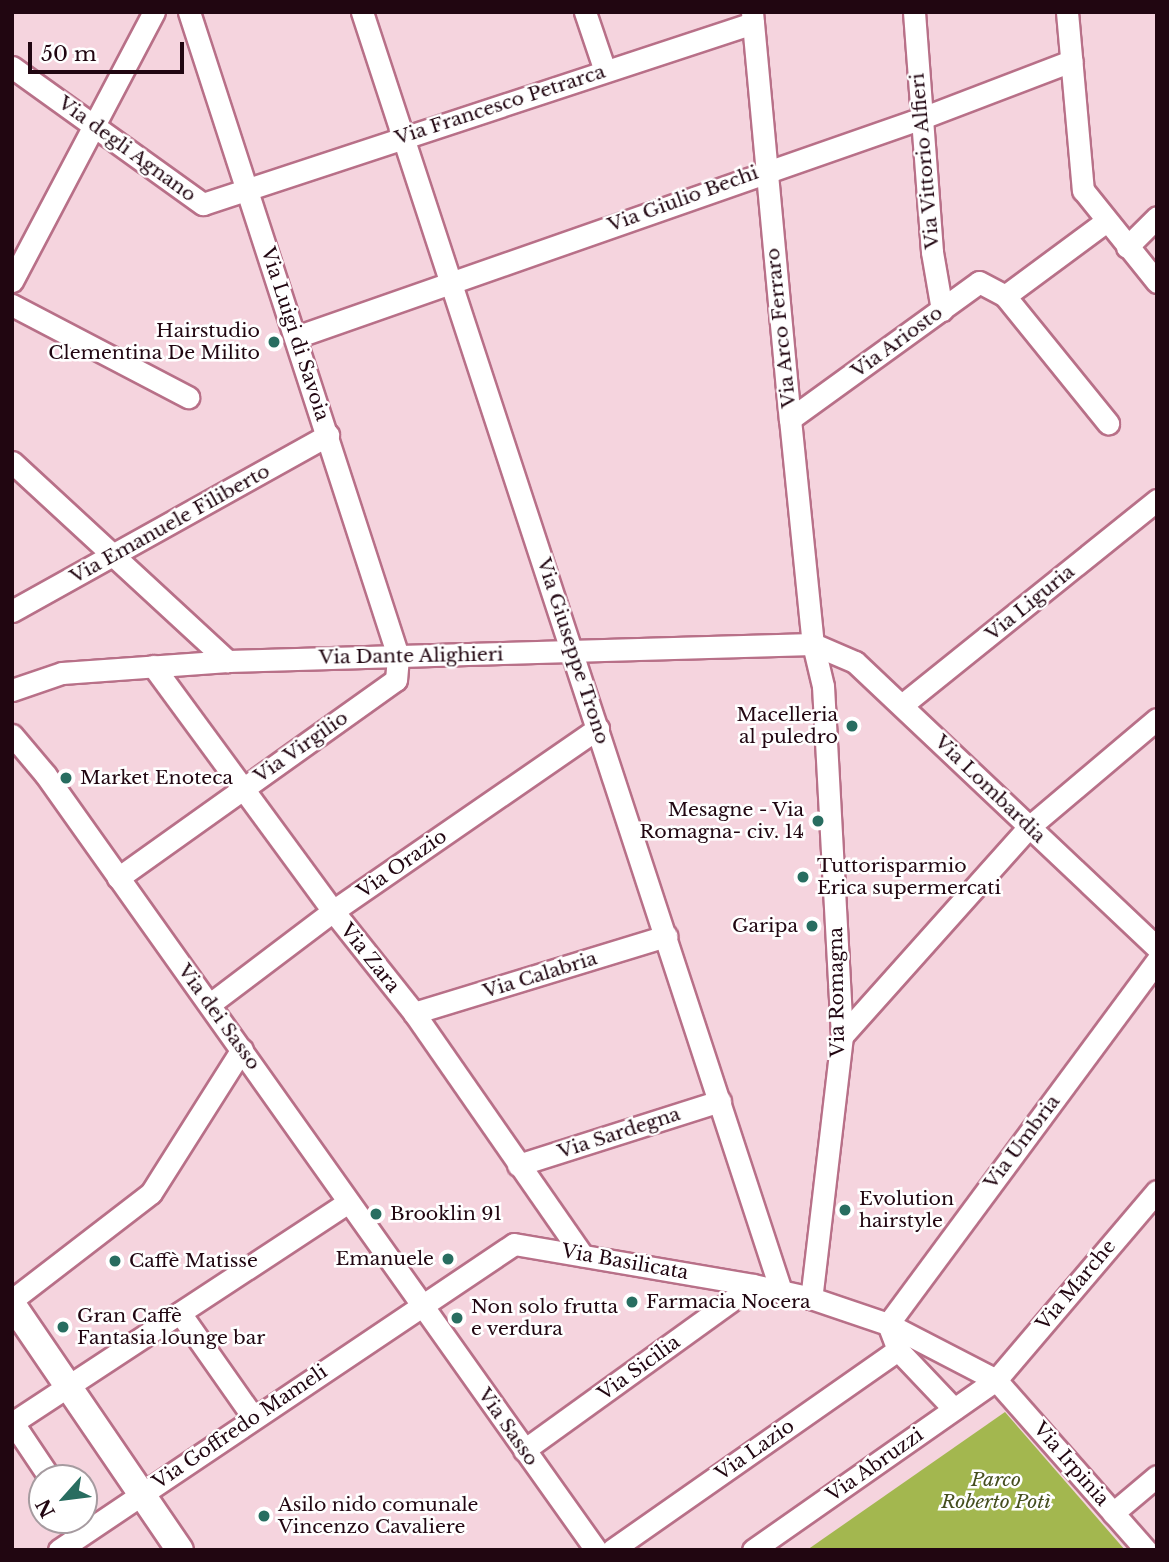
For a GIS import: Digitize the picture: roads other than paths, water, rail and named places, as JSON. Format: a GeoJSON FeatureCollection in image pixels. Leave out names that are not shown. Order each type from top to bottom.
{"type":"FeatureCollection","features":[{"type":"Feature","properties":{"kind":"main road"},"geometry":{"type":"LineString","coordinates":[[12,1302],[180,1550]]}},
{"type":"Feature","properties":{"kind":"street","name":"Via Luigi di Savoia"},"geometry":{"type":"LineString","coordinates":[[189,12],[398,656]]}},
{"type":"Feature","properties":{"kind":"street","name":"Via Giuseppe Trono"},"geometry":{"type":"LineString","coordinates":[[362,12],[454,281],[781,1291]]}},
{"type":"Feature","properties":{"kind":"street"},"geometry":{"type":"LineString","coordinates":[[585,12],[605,71]]}},
{"type":"Feature","properties":{"kind":"street","name":"Via Vittorio Alfieri"},"geometry":{"type":"LineString","coordinates":[[914,12],[932,252],[942,310]]}},
{"type":"Feature","properties":{"kind":"street"},"geometry":{"type":"LineString","coordinates":[[1067,12],[1083,190],[1105,222],[1157,282]]}},
{"type":"Feature","properties":{"kind":"street"},"geometry":{"type":"LineString","coordinates":[[12,281],[150,13]]}},
{"type":"Feature","properties":{"kind":"street","name":"Via Francesco Petrarca"},"geometry":{"type":"LineString","coordinates":[[247,189],[605,71],[753,18]]}},
{"type":"Feature","properties":{"kind":"street","name":"Via Arco Ferraro"},"geometry":{"type":"LineString","coordinates":[[753,18],[765,170],[813,644]]}},
{"type":"Feature","properties":{"kind":"street","name":"Via Giulio Bechi"},"geometry":{"type":"LineString","coordinates":[[296,337],[765,170],[922,118],[1071,61]]}},
{"type":"Feature","properties":{"kind":"street","name":"Via degli Agnano"},"geometry":{"type":"LineString","coordinates":[[12,66],[203,204],[247,189]]}},
{"type":"Feature","properties":{"kind":"street"},"geometry":{"type":"LineString","coordinates":[[1127,247],[1157,217]]}},
{"type":"Feature","properties":{"kind":"street"},"geometry":{"type":"LineString","coordinates":[[1105,222],[1005,296],[1108,423]]}},
{"type":"Feature","properties":{"kind":"street","name":"Via Ariosto"},"geometry":{"type":"LineString","coordinates":[[790,419],[979,282],[1005,296]]}},
{"type":"Feature","properties":{"kind":"street"},"geometry":{"type":"LineString","coordinates":[[12,304],[188,397]]}},
{"type":"Feature","properties":{"kind":"street","name":"Via Emanuele Filiberto"},"geometry":{"type":"LineString","coordinates":[[12,611],[328,435]]}},
{"type":"Feature","properties":{"kind":"street"},"geometry":{"type":"LineString","coordinates":[[12,462],[228,661]]}},
{"type":"Feature","properties":{"kind":"street","name":"Via Liguria"},"geometry":{"type":"LineString","coordinates":[[902,705],[1157,500]]}},
{"type":"Feature","properties":{"kind":"street","name":"Via Dante Alighieri"},"geometry":{"type":"LineString","coordinates":[[12,690],[62,673],[228,661],[813,644]]}},
{"type":"Feature","properties":{"kind":"street","name":"Via Lombardia"},"geometry":{"type":"LineString","coordinates":[[813,644],[855,662],[1157,948]]}},
{"type":"Feature","properties":{"kind":"street","name":"Via Romagna"},"geometry":{"type":"LineString","coordinates":[[811,1298],[842,1036],[823,686],[813,644]]}},
{"type":"Feature","properties":{"kind":"street","name":"Via Virgilio"},"geometry":{"type":"LineString","coordinates":[[118,878],[396,680],[398,656]]}},
{"type":"Feature","properties":{"kind":"street","name":"Via Zara"},"geometry":{"type":"LineString","coordinates":[[153,666],[333,911],[414,1013],[582,1255]]}},
{"type":"Feature","properties":{"kind":"street"},"geometry":{"type":"LineString","coordinates":[[842,1036],[1029,827],[1157,719]]}},
{"type":"Feature","properties":{"kind":"street","name":"Via Orazio"},"geometry":{"type":"LineString","coordinates":[[210,1004],[333,911],[598,728]]}},
{"type":"Feature","properties":{"kind":"street","name":"Via dei Sasso"},"geometry":{"type":"LineString","coordinates":[[12,736],[46,774],[420,1303]]}},
{"type":"Feature","properties":{"kind":"street","name":"Via Calabria"},"geometry":{"type":"LineString","coordinates":[[414,1013],[666,936]]}},
{"type":"Feature","properties":{"kind":"street","name":"Via Umbria"},"geometry":{"type":"LineString","coordinates":[[888,1324],[1157,960]]}},
{"type":"Feature","properties":{"kind":"street"},"geometry":{"type":"LineString","coordinates":[[12,1302],[151,1193],[242,1049]]}},
{"type":"Feature","properties":{"kind":"street","name":"Via Sardegna"},"geometry":{"type":"LineString","coordinates":[[519,1165],[720,1101]]}},
{"type":"Feature","properties":{"kind":"street","name":"Via Marche"},"geometry":{"type":"LineString","coordinates":[[996,1380],[1157,1191]]}},
{"type":"Feature","properties":{"kind":"street"},"geometry":{"type":"LineString","coordinates":[[40,1464],[12,1423],[348,1202]]}},
{"type":"Feature","properties":{"kind":"street","name":"Via Basilicata"},"geometry":{"type":"LineString","coordinates":[[420,1303],[514,1244],[753,1285],[811,1298],[888,1324],[996,1380]]}},
{"type":"Feature","properties":{"kind":"street","name":"Via Sicilia"},"geometry":{"type":"LineString","coordinates":[[524,1450],[753,1285]]}},
{"type":"Feature","properties":{"kind":"street","name":"Via Goffredo Mameli"},"geometry":{"type":"LineString","coordinates":[[98,1517],[142,1494],[420,1303]]}},
{"type":"Feature","properties":{"kind":"street","name":"Via Sasso"},"geometry":{"type":"LineString","coordinates":[[420,1303],[596,1550]]}},
{"type":"Feature","properties":{"kind":"street"},"geometry":{"type":"LineString","coordinates":[[180,1312],[253,1417]]}},
{"type":"Feature","properties":{"kind":"street"},"geometry":{"type":"LineString","coordinates":[[888,1324],[898,1350],[954,1409]]}},
{"type":"Feature","properties":{"kind":"street","name":"Via Lazio"},"geometry":{"type":"LineString","coordinates":[[612,1550],[898,1350]]}},
{"type":"Feature","properties":{"kind":"street","name":"Via Abruzzi"},"geometry":{"type":"LineString","coordinates":[[753,1550],[996,1380]]}},
{"type":"Feature","properties":{"kind":"street","name":"Via Irpinia"},"geometry":{"type":"LineString","coordinates":[[996,1380],[1146,1550]]}},
{"type":"Feature","properties":{"kind":"street"},"geometry":{"type":"LineString","coordinates":[[1113,1513],[1157,1476]]}},
{"type":"Feature","properties":{"kind":"street","name":"Via Goffredo Mameli"},"geometry":{"type":"LineString","coordinates":[[59,1550],[74,1534]]}},
{"type":"Feature","properties":{"kind":"place","name":"Hairstudio Clementina De Milito"},"geometry":{"type":"Point","coordinates":[274,342]}},
{"type":"Feature","properties":{"kind":"place","name":"Macelleria al puledro"},"geometry":{"type":"Point","coordinates":[852,726]}},
{"type":"Feature","properties":{"kind":"place","name":"Market Enoteca"},"geometry":{"type":"Point","coordinates":[66,778]}},
{"type":"Feature","properties":{"kind":"place","name":"Mesagne - Via Romagna- civ. 14"},"geometry":{"type":"Point","coordinates":[818,821]}},
{"type":"Feature","properties":{"kind":"place","name":"Tuttorisparmio Erica supermercati"},"geometry":{"type":"Point","coordinates":[803,877]}},
{"type":"Feature","properties":{"kind":"place","name":"Garipa"},"geometry":{"type":"Point","coordinates":[812,926]}},
{"type":"Feature","properties":{"kind":"place","name":"Evolution hairstyle"},"geometry":{"type":"Point","coordinates":[845,1210]}},
{"type":"Feature","properties":{"kind":"place","name":"Brooklin 91"},"geometry":{"type":"Point","coordinates":[376,1214]}},
{"type":"Feature","properties":{"kind":"place","name":"Emanuele"},"geometry":{"type":"Point","coordinates":[448,1259]}},
{"type":"Feature","properties":{"kind":"place","name":"Caffè Matisse"},"geometry":{"type":"Point","coordinates":[115,1261]}},
{"type":"Feature","properties":{"kind":"place","name":"Farmacia Nocera"},"geometry":{"type":"Point","coordinates":[632,1302]}},
{"type":"Feature","properties":{"kind":"place","name":"Non solo frutta e verdura"},"geometry":{"type":"Point","coordinates":[457,1318]}},
{"type":"Feature","properties":{"kind":"place","name":"Gran Caffè Fantasia lounge bar"},"geometry":{"type":"Point","coordinates":[63,1327]}},
{"type":"Feature","properties":{"kind":"place","name":"Asilo nido comunale Vincenzo Cavaliere"},"geometry":{"type":"Point","coordinates":[264,1516]}},
{"type":"Feature","properties":{"kind":"park label","name":"Parco Roberto Potì"},"geometry":{"type":"Point","coordinates":[996,1491]}}]}
